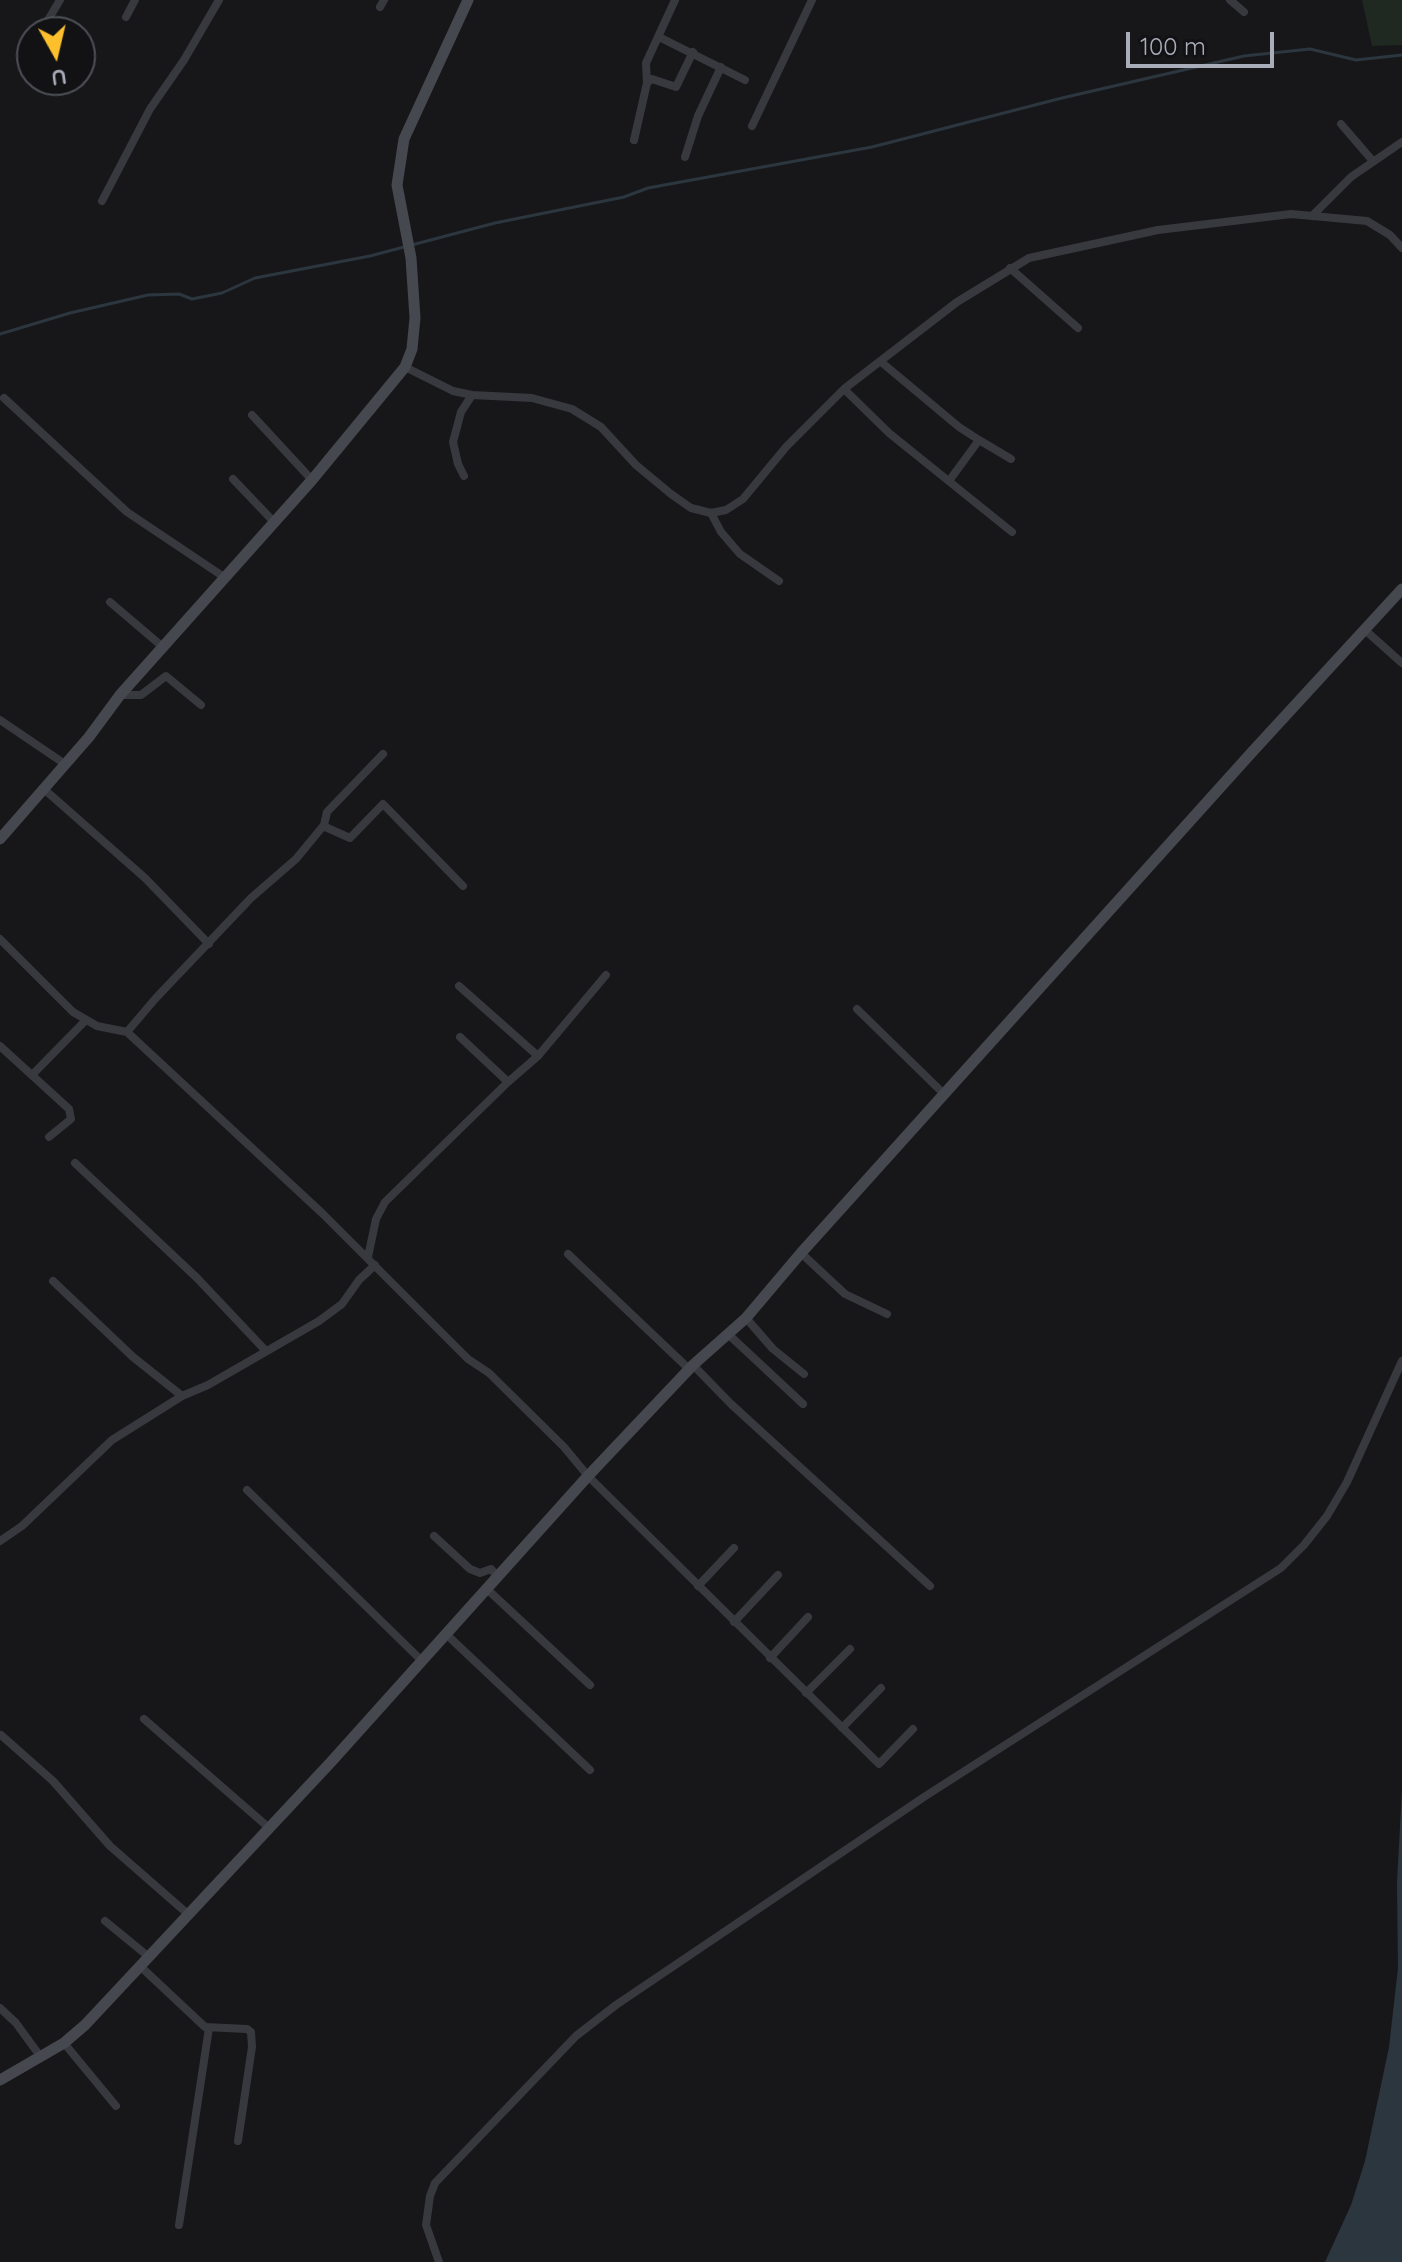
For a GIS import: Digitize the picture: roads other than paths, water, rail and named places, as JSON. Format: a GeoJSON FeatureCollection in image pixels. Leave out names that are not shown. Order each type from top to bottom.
{"type":"FeatureCollection","features":[{"type":"Feature","properties":{"kind":"street"},"geometry":{"type":"LineString","coordinates":[[126,17],[135,0]]}},
{"type":"Feature","properties":{"kind":"street"},"geometry":{"type":"LineString","coordinates":[[102,201],[150,109],[184,60],[219,0]]}},
{"type":"Feature","properties":{"kind":"street"},"geometry":{"type":"LineString","coordinates":[[0,839],[45,790],[120,695],[312,480],[405,367],[412,349],[415,318],[411,258],[397,185],[404,139],[468,0]]}},
{"type":"Feature","properties":{"kind":"street"},"geometry":{"type":"LineString","coordinates":[[634,140],[647,83],[646,63],[675,0]]}},
{"type":"Feature","properties":{"kind":"street"},"geometry":{"type":"LineString","coordinates":[[752,126],[812,0]]}},
{"type":"Feature","properties":{"kind":"street"},"geometry":{"type":"LineString","coordinates":[[1230,0],[1244,12]]}},
{"type":"Feature","properties":{"kind":"street"},"geometry":{"type":"LineString","coordinates":[[659,37],[745,80]]}},
{"type":"Feature","properties":{"kind":"street"},"geometry":{"type":"LineString","coordinates":[[647,83],[652,79],[676,87],[693,52]]}},
{"type":"Feature","properties":{"kind":"street"},"geometry":{"type":"LineString","coordinates":[[685,157],[698,116],[721,67]]}},
{"type":"Feature","properties":{"kind":"street"},"geometry":{"type":"LineString","coordinates":[[1341,124],[1372,160]]}},
{"type":"Feature","properties":{"kind":"street"},"geometry":{"type":"LineString","coordinates":[[1312,216],[1372,160],[1402,142]]}},
{"type":"Feature","properties":{"kind":"street"},"geometry":{"type":"LineString","coordinates":[[405,367],[443,387],[472,395],[532,398],[572,409],[601,427],[636,465],[671,494],[691,508],[711,513],[726,510],[743,499],[786,447],[844,389],[957,302],[1040,253],[1158,230],[1291,214],[1367,221],[1390,235],[1402,248]]}},
{"type":"Feature","properties":{"kind":"street"},"geometry":{"type":"LineString","coordinates":[[1010,268],[1078,328]]}},
{"type":"Feature","properties":{"kind":"street"},"geometry":{"type":"LineString","coordinates":[[880,361],[959,427],[1011,459]]}},
{"type":"Feature","properties":{"kind":"street"},"geometry":{"type":"LineString","coordinates":[[844,389],[889,433],[1012,532]]}},
{"type":"Feature","properties":{"kind":"street"},"geometry":{"type":"LineString","coordinates":[[464,476],[453,442],[461,412],[472,395]]}},
{"type":"Feature","properties":{"kind":"street"},"geometry":{"type":"LineString","coordinates":[[4,398],[127,512],[224,577]]}},
{"type":"Feature","properties":{"kind":"street"},"geometry":{"type":"LineString","coordinates":[[252,415],[312,480]]}},
{"type":"Feature","properties":{"kind":"street"},"geometry":{"type":"LineString","coordinates":[[949,481],[979,440]]}},
{"type":"Feature","properties":{"kind":"street"},"geometry":{"type":"LineString","coordinates":[[233,479],[274,522]]}},
{"type":"Feature","properties":{"kind":"street"},"geometry":{"type":"LineString","coordinates":[[711,513],[721,532],[740,554],[779,581]]}},
{"type":"Feature","properties":{"kind":"street"},"geometry":{"type":"LineString","coordinates":[[0,2080],[64,2043],[85,2025],[189,1915],[488,1590],[588,1476],[691,1367],[746,1318],[944,1094],[1402,589]]}},
{"type":"Feature","properties":{"kind":"street"},"geometry":{"type":"LineString","coordinates":[[110,602],[164,648]]}},
{"type":"Feature","properties":{"kind":"street"},"geometry":{"type":"LineString","coordinates":[[1365,630],[1402,663]]}},
{"type":"Feature","properties":{"kind":"street"},"geometry":{"type":"LineString","coordinates":[[120,695],[141,695],[166,676],[201,705]]}},
{"type":"Feature","properties":{"kind":"street"},"geometry":{"type":"LineString","coordinates":[[0,720],[65,764]]}},
{"type":"Feature","properties":{"kind":"street"},"geometry":{"type":"LineString","coordinates":[[127,1032],[251,898],[296,859],[323,826],[327,812],[383,754]]}},
{"type":"Feature","properties":{"kind":"street"},"geometry":{"type":"LineString","coordinates":[[45,790],[145,878],[209,944]]}},
{"type":"Feature","properties":{"kind":"street"},"geometry":{"type":"LineString","coordinates":[[323,826],[350,838],[383,804],[463,886]]}},
{"type":"Feature","properties":{"kind":"street"},"geometry":{"type":"LineString","coordinates":[[0,939],[85,1021],[127,1032],[368,1257],[417,1311],[468,1359],[489,1373],[564,1447],[588,1476],[879,1764],[913,1729]]}},
{"type":"Feature","properties":{"kind":"street"},"geometry":{"type":"LineString","coordinates":[[368,1257],[376,1219],[385,1202],[538,1056],[606,975]]}},
{"type":"Feature","properties":{"kind":"street"},"geometry":{"type":"LineString","coordinates":[[459,986],[538,1056]]}},
{"type":"Feature","properties":{"kind":"street"},"geometry":{"type":"LineString","coordinates":[[857,1009],[944,1094]]}},
{"type":"Feature","properties":{"kind":"street"},"geometry":{"type":"LineString","coordinates":[[32,1075],[85,1021]]}},
{"type":"Feature","properties":{"kind":"street"},"geometry":{"type":"LineString","coordinates":[[460,1037],[508,1082]]}},
{"type":"Feature","properties":{"kind":"street"},"geometry":{"type":"LineString","coordinates":[[0,1046],[69,1109],[71,1115],[68,1122],[49,1137]]}},
{"type":"Feature","properties":{"kind":"street"},"geometry":{"type":"LineString","coordinates":[[75,1163],[197,1278],[265,1350]]}},
{"type":"Feature","properties":{"kind":"street"},"geometry":{"type":"LineString","coordinates":[[801,1253],[845,1294],[887,1314]]}},
{"type":"Feature","properties":{"kind":"street"},"geometry":{"type":"LineString","coordinates":[[568,1254],[930,1586]]}},
{"type":"Feature","properties":{"kind":"street"},"geometry":{"type":"LineString","coordinates":[[0,1541],[22,1526],[112,1440],[182,1396],[208,1385],[319,1321],[335,1309],[375,1265]]}},
{"type":"Feature","properties":{"kind":"street"},"geometry":{"type":"LineString","coordinates":[[53,1281],[133,1357],[182,1396]]}},
{"type":"Feature","properties":{"kind":"street"},"geometry":{"type":"LineString","coordinates":[[746,1318],[773,1349],[804,1374]]}},
{"type":"Feature","properties":{"kind":"street"},"geometry":{"type":"LineString","coordinates":[[728,1334],[803,1404]]}},
{"type":"Feature","properties":{"kind":"street"},"geometry":{"type":"LineString","coordinates":[[439,2262],[426,2225],[435,2183],[576,2036],[616,2005],[924,1797],[1281,1568],[1327,1516],[1347,1482],[1402,1361]]}},
{"type":"Feature","properties":{"kind":"street"},"geometry":{"type":"LineString","coordinates":[[247,1490],[421,1660]]}},
{"type":"Feature","properties":{"kind":"street"},"geometry":{"type":"LineString","coordinates":[[434,1536],[476,1573],[491,1569],[498,1577]]}},
{"type":"Feature","properties":{"kind":"street"},"geometry":{"type":"LineString","coordinates":[[698,1586],[734,1548]]}},
{"type":"Feature","properties":{"kind":"street"},"geometry":{"type":"LineString","coordinates":[[734,1622],[778,1575]]}},
{"type":"Feature","properties":{"kind":"street"},"geometry":{"type":"LineString","coordinates":[[488,1590],[590,1685]]}},
{"type":"Feature","properties":{"kind":"street"},"geometry":{"type":"LineString","coordinates":[[770,1658],[808,1617]]}},
{"type":"Feature","properties":{"kind":"street"},"geometry":{"type":"LineString","coordinates":[[446,1634],[590,1770]]}},
{"type":"Feature","properties":{"kind":"street"},"geometry":{"type":"LineString","coordinates":[[806,1693],[850,1649]]}},
{"type":"Feature","properties":{"kind":"street"},"geometry":{"type":"LineString","coordinates":[[842,1728],[881,1688]]}},
{"type":"Feature","properties":{"kind":"street"},"geometry":{"type":"LineString","coordinates":[[144,1719],[268,1827]]}},
{"type":"Feature","properties":{"kind":"street"},"geometry":{"type":"LineString","coordinates":[[1,1735],[53,1781],[110,1846],[189,1915]]}},
{"type":"Feature","properties":{"kind":"street"},"geometry":{"type":"LineString","coordinates":[[105,1921],[209,2028],[247,2029],[252,2037],[238,2141]]}},
{"type":"Feature","properties":{"kind":"street"},"geometry":{"type":"LineString","coordinates":[[0,2008],[16,2023],[40,2056]]}},
{"type":"Feature","properties":{"kind":"street"},"geometry":{"type":"LineString","coordinates":[[179,2225],[209,2028]]}},
{"type":"Feature","properties":{"kind":"street"},"geometry":{"type":"LineString","coordinates":[[64,2043],[116,2106]]}},
{"type":"Feature","properties":{"kind":"waterway"},"geometry":{"type":"LineString","coordinates":[[0,334],[70,313],[148,295],[179,294],[192,299],[222,293],[255,278],[370,256],[495,223],[624,197],[648,188],[872,147],[1062,98],[1244,56],[1310,49],[1356,60],[1402,55]]}}]}
